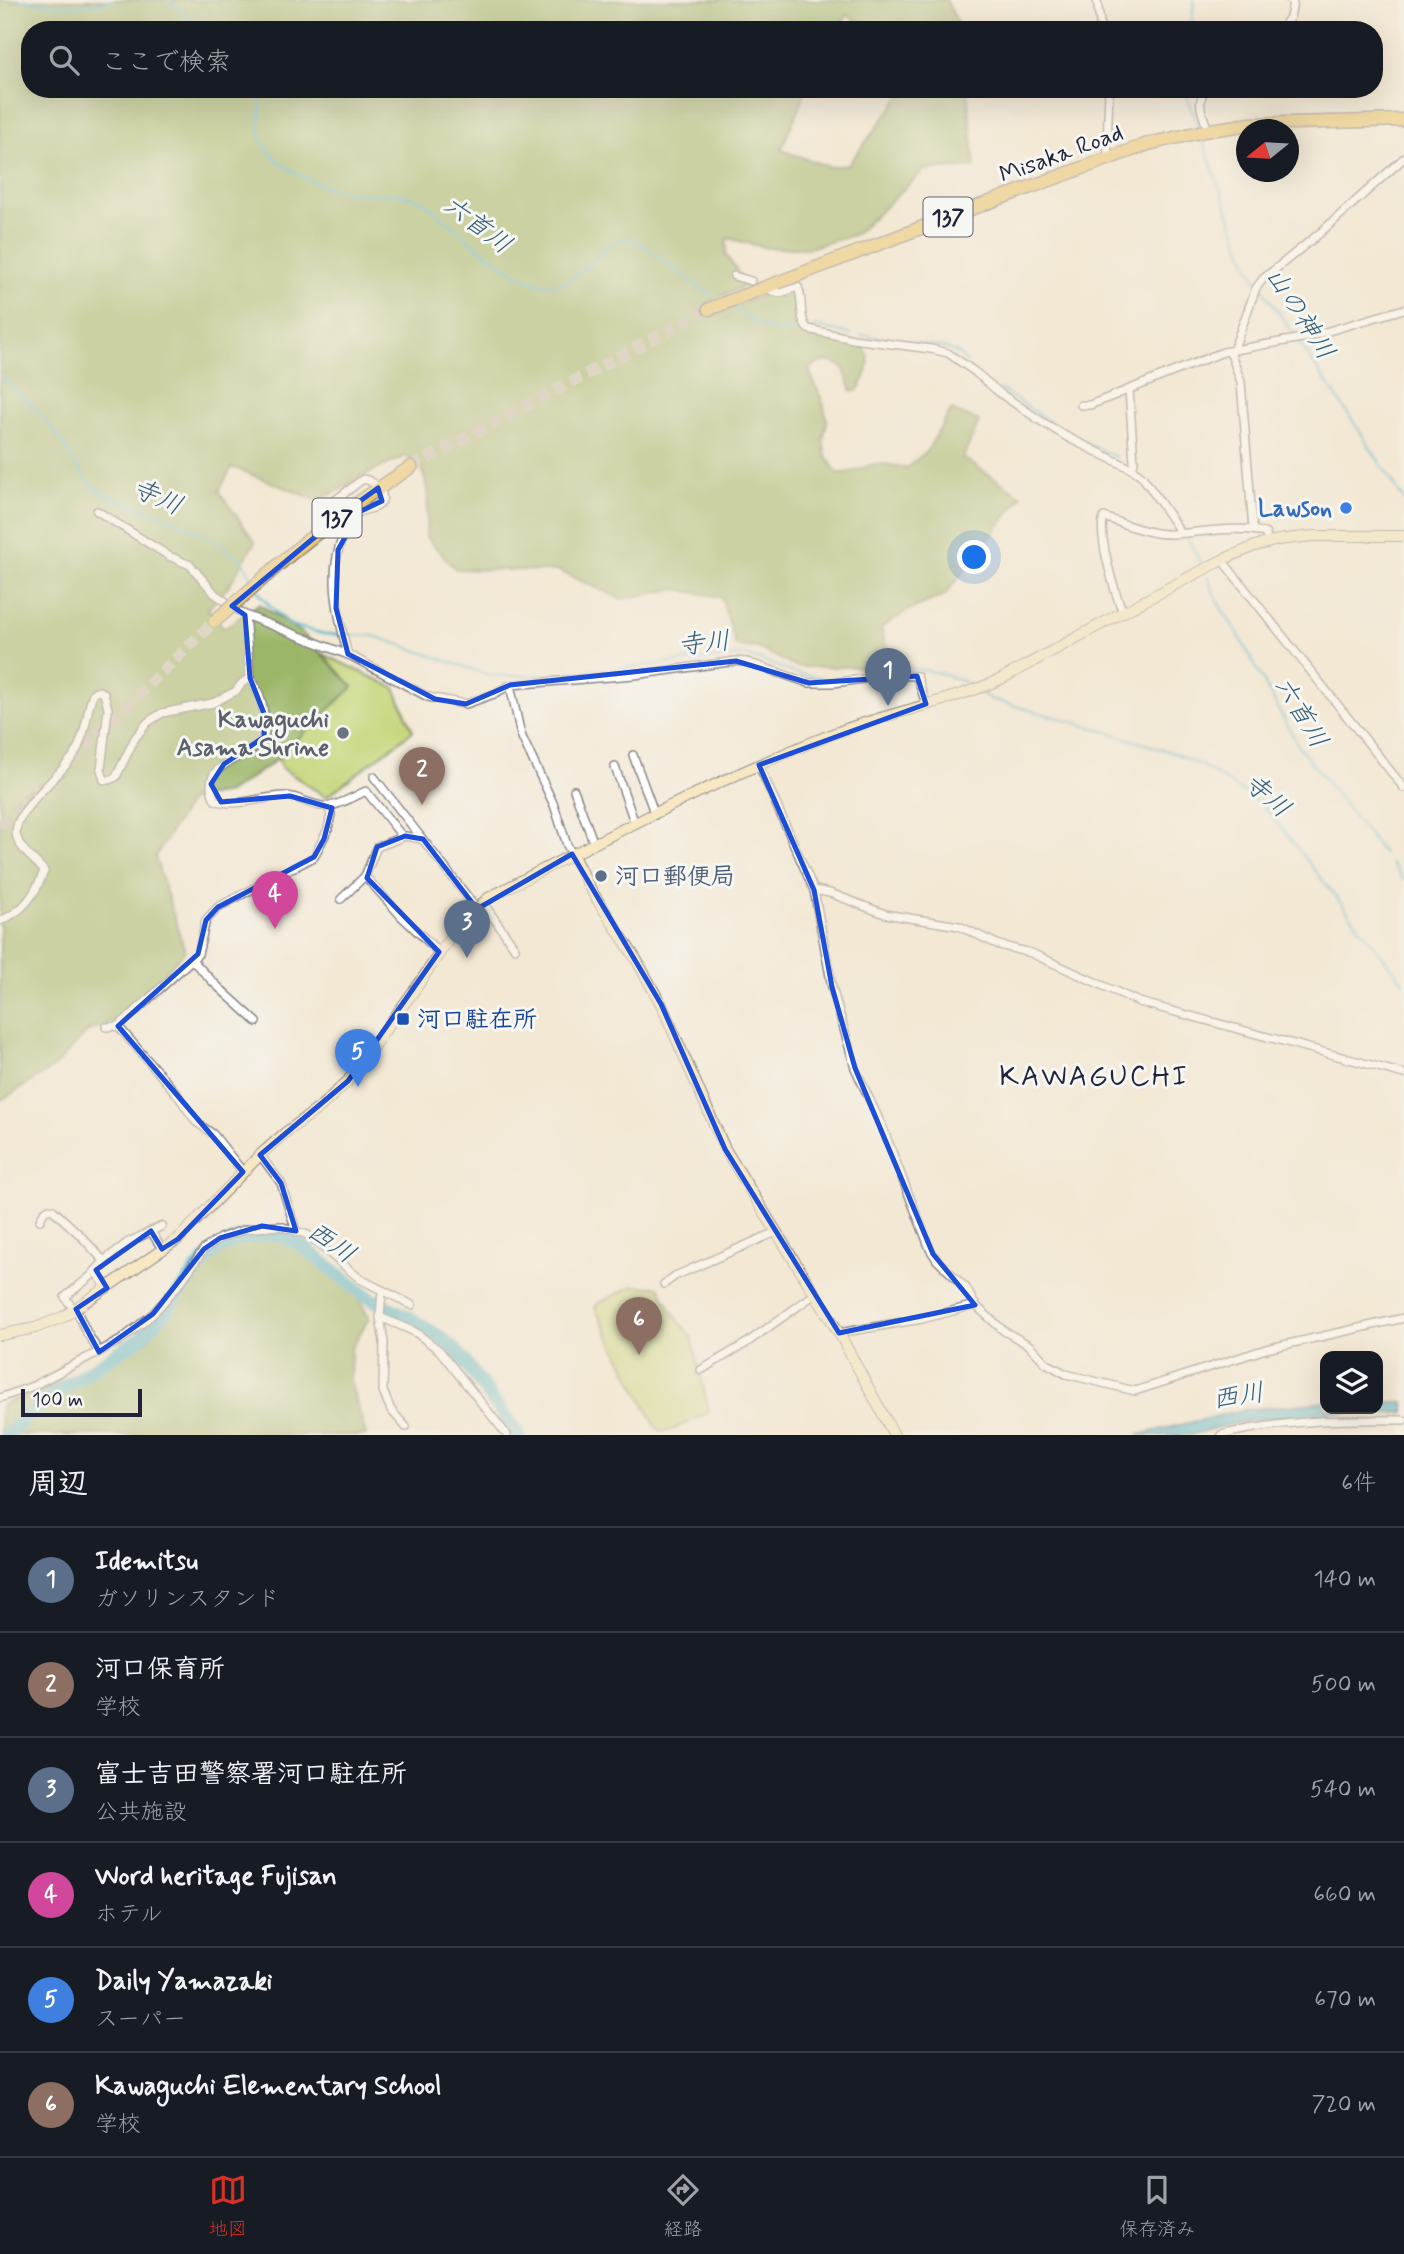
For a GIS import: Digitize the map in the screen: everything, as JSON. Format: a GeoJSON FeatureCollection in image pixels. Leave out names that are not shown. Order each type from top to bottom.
{"type":"FeatureCollection","features":[{"type":"Feature","properties":{"kind":"highway","name":"Misaka Road"},"geometry":{"type":"LineString","coordinates":[[709,309],[1147,144],[1206,131],[1268,123],[1404,120]]}},
{"type":"Feature","properties":{"kind":"highway","name":"137"},"geometry":{"type":"LineString","coordinates":[[215,621],[294,551],[378,488],[411,467]]}},
{"type":"Feature","properties":{"kind":"street"},"geometry":{"type":"LineString","coordinates":[[1097,0],[1100,21]]}},
{"type":"Feature","properties":{"kind":"street"},"geometry":{"type":"LineString","coordinates":[[1287,21],[1293,3],[1290,0]]}},
{"type":"Feature","properties":{"kind":"street"},"geometry":{"type":"LineString","coordinates":[[1109,98],[1109,157]]}},
{"type":"Feature","properties":{"kind":"street"},"geometry":{"type":"LineString","coordinates":[[1200,98],[1206,131]]}},
{"type":"Feature","properties":{"kind":"street"},"geometry":{"type":"LineString","coordinates":[[1253,529],[1241,382],[1231,351],[1256,288],[1263,279],[1320,233],[1404,158]]}},
{"type":"Feature","properties":{"kind":"street"},"geometry":{"type":"LineString","coordinates":[[733,276],[751,282]]}},
{"type":"Feature","properties":{"kind":"street"},"geometry":{"type":"LineString","coordinates":[[772,291],[781,293],[798,288],[803,321],[808,329],[853,339],[948,353],[1044,423],[1132,469],[1142,477],[1179,533]]}},
{"type":"Feature","properties":{"kind":"street"},"geometry":{"type":"LineString","coordinates":[[1081,405],[1090,405],[1231,351],[1307,337],[1404,309]]}},
{"type":"Feature","properties":{"kind":"street"},"geometry":{"type":"LineString","coordinates":[[1129,390],[1135,462],[1132,469]]}},
{"type":"Feature","properties":{"kind":"street"},"geometry":{"type":"LineString","coordinates":[[334,501],[363,479],[371,480],[378,488],[382,501],[378,506],[359,512],[349,524],[338,550],[336,608],[348,655]]}},
{"type":"Feature","properties":{"kind":"street"},"geometry":{"type":"LineString","coordinates":[[97,511],[169,556],[190,565],[215,594],[245,615],[348,655],[435,699],[466,704],[510,685],[635,675],[736,661],[747,662],[809,683],[833,683],[892,674],[917,676],[926,704]]}},
{"type":"Feature","properties":{"kind":"street"},"geometry":{"type":"LineString","coordinates":[[1123,612],[1101,527],[1104,517],[1141,529],[1171,534],[1253,529],[1266,534],[1267,542]]}},
{"type":"Feature","properties":{"kind":"street"},"geometry":{"type":"LineString","coordinates":[[0,1335],[35,1328],[75,1309],[178,1240],[260,1155],[348,1081],[453,933],[480,906],[509,887],[759,765],[838,732],[980,688],[1024,668],[1222,560],[1267,542],[1312,537],[1404,536]]}},
{"type":"Feature","properties":{"kind":"street"},"geometry":{"type":"LineString","coordinates":[[1222,560],[1404,788]]}},
{"type":"Feature","properties":{"kind":"street"},"geometry":{"type":"LineString","coordinates":[[245,615],[250,678],[259,693],[265,716],[264,737],[260,743],[224,764],[214,775],[211,792],[215,800],[240,802],[264,797],[290,796],[328,807],[366,791],[402,836]]}},
{"type":"Feature","properties":{"kind":"street"},"geometry":{"type":"LineString","coordinates":[[0,921],[22,909],[37,888],[44,871],[21,846],[16,829],[29,806],[65,768],[75,753],[84,735],[93,693],[104,693],[108,709],[101,769],[104,780],[108,780],[116,777],[135,738],[148,722],[162,713],[213,704],[236,691],[250,678]]}},
{"type":"Feature","properties":{"kind":"street"},"geometry":{"type":"LineString","coordinates":[[510,685],[520,735],[554,805],[566,845],[661,1004],[725,1149],[839,1333],[894,1435]]}},
{"type":"Feature","properties":{"kind":"street"},"geometry":{"type":"LineString","coordinates":[[633,755],[655,814]]}},
{"type":"Feature","properties":{"kind":"street"},"geometry":{"type":"LineString","coordinates":[[759,765],[814,890],[832,987],[855,1068],[882,1126],[933,1254],[966,1288],[975,1305],[1004,1331],[1028,1345],[1046,1363],[1066,1374],[1135,1391],[1266,1349],[1404,1318]]}},
{"type":"Feature","properties":{"kind":"street"},"geometry":{"type":"LineString","coordinates":[[615,767],[635,824]]}},
{"type":"Feature","properties":{"kind":"street"},"geometry":{"type":"LineString","coordinates":[[374,777],[515,948]]}},
{"type":"Feature","properties":{"kind":"street"},"geometry":{"type":"LineString","coordinates":[[574,790],[594,844]]}},
{"type":"Feature","properties":{"kind":"street"},"geometry":{"type":"LineString","coordinates":[[106,1027],[118,1026],[192,960],[200,949],[206,920],[218,907],[314,857],[328,830],[331,814],[328,807]]}},
{"type":"Feature","properties":{"kind":"street"},"geometry":{"type":"LineString","coordinates":[[341,899],[365,876],[377,847],[402,836],[423,839]]}},
{"type":"Feature","properties":{"kind":"street"},"geometry":{"type":"LineString","coordinates":[[365,876],[401,916],[439,952]]}},
{"type":"Feature","properties":{"kind":"street"},"geometry":{"type":"LineString","coordinates":[[814,890],[830,893],[886,914],[959,926],[999,945],[1031,953],[1139,1002],[1404,1073]]}},
{"type":"Feature","properties":{"kind":"street"},"geometry":{"type":"LineString","coordinates":[[192,960],[257,1022]]}},
{"type":"Feature","properties":{"kind":"street"},"geometry":{"type":"LineString","coordinates":[[118,1026],[176,1093],[196,1122],[213,1134],[243,1172]]}},
{"type":"Feature","properties":{"kind":"street"},"geometry":{"type":"LineString","coordinates":[[260,1155],[281,1183],[296,1231]]}},
{"type":"Feature","properties":{"kind":"street"},"geometry":{"type":"LineString","coordinates":[[40,1220],[44,1212],[53,1210],[104,1261]]}},
{"type":"Feature","properties":{"kind":"street"},"geometry":{"type":"LineString","coordinates":[[99,1352],[75,1309],[65,1297],[127,1243],[162,1226]]}},
{"type":"Feature","properties":{"kind":"street"},"geometry":{"type":"LineString","coordinates":[[0,1398],[33,1386],[121,1340],[153,1314],[180,1283],[204,1249],[220,1238],[246,1229],[281,1226],[308,1236],[382,1294],[412,1305]]}},
{"type":"Feature","properties":{"kind":"street"},"geometry":{"type":"LineString","coordinates":[[151,1231],[162,1249]]}},
{"type":"Feature","properties":{"kind":"street"},"geometry":{"type":"LineString","coordinates":[[664,1284],[675,1276],[776,1232]]}},
{"type":"Feature","properties":{"kind":"street"},"geometry":{"type":"LineString","coordinates":[[95,1271],[107,1288]]}},
{"type":"Feature","properties":{"kind":"street"},"geometry":{"type":"LineString","coordinates":[[78,1287],[89,1300]]}},
{"type":"Feature","properties":{"kind":"street"},"geometry":{"type":"LineString","coordinates":[[382,1294],[380,1315],[384,1342],[383,1391],[391,1410],[406,1427]]}},
{"type":"Feature","properties":{"kind":"street"},"geometry":{"type":"LineString","coordinates":[[701,1370],[745,1344],[815,1294]]}},
{"type":"Feature","properties":{"kind":"street"},"geometry":{"type":"LineString","coordinates":[[839,1333],[922,1319],[975,1305]]}},
{"type":"Feature","properties":{"kind":"street"},"geometry":{"type":"LineString","coordinates":[[380,1315],[415,1332],[434,1346],[460,1374],[507,1435]]}},
{"type":"Feature","properties":{"kind":"street"},"geometry":{"type":"LineString","coordinates":[[1221,1435],[1298,1422],[1404,1420]]}},
{"type":"Feature","properties":{"kind":"highlighted area"},"geometry":{"type":"Polygon","coordinates":[[[378,488],[382,501],[359,512],[338,550],[336,608],[348,654],[435,699],[466,704],[510,685],[736,661],[809,683],[917,676],[926,704],[759,765],[814,890],[832,987],[855,1068],[933,1254],[975,1305],[839,1333],[725,1149],[661,1004],[572,854],[477,909],[423,839],[405,836],[377,847],[367,878],[439,952],[348,1081],[260,1155],[281,1183],[296,1231],[262,1226],[220,1238],[204,1249],[153,1314],[99,1352],[76,1309],[107,1288],[96,1270],[151,1231],[162,1249],[178,1239],[243,1172],[118,1026],[198,954],[206,920],[218,907],[314,857],[324,839],[332,808],[290,796],[221,802],[211,784],[224,764],[264,737],[265,716],[250,678],[245,615],[232,606],[345,512],[378,488]]]}},
{"type":"Feature","properties":{"kind":"green space"},"geometry":{"type":"Polygon","coordinates":[[[0,0],[946,0],[956,21],[857,21],[848,15],[843,21],[21,21],[21,98],[803,98],[781,150],[830,167],[848,165],[899,98],[968,98],[975,167],[924,170],[856,234],[809,248],[767,248],[727,238],[726,255],[747,285],[706,303],[712,315],[768,293],[780,297],[793,294],[803,334],[855,342],[866,351],[867,372],[857,391],[852,391],[843,367],[820,362],[809,371],[823,402],[827,421],[823,441],[826,456],[837,473],[875,464],[906,468],[927,451],[951,410],[979,421],[963,458],[1022,496],[945,595],[907,611],[881,628],[890,660],[858,667],[797,667],[758,648],[736,646],[721,597],[674,589],[621,599],[559,571],[455,569],[426,537],[428,492],[422,468],[406,456],[319,501],[232,467],[219,491],[255,542],[230,584],[208,609],[224,628],[259,604],[301,632],[353,687],[271,764],[228,793],[191,799],[155,857],[185,951],[121,1018],[88,1031],[53,1068],[0,1101],[0,0]]]}},
{"type":"Feature","properties":{"kind":"green space"},"geometry":{"type":"Polygon","coordinates":[[[287,640],[395,688],[413,731],[326,797],[282,768],[271,743],[287,640]]]}},
{"type":"Feature","properties":{"kind":"green space"},"geometry":{"type":"Polygon","coordinates":[[[291,1234],[338,1267],[349,1280],[369,1318],[351,1349],[350,1381],[366,1435],[0,1435],[1,1405],[54,1385],[147,1341],[210,1261],[245,1239],[291,1234]]]}},
{"type":"Feature","properties":{"kind":"green space"},"geometry":{"type":"Polygon","coordinates":[[[633,1286],[659,1287],[673,1313],[692,1338],[709,1412],[672,1430],[661,1431],[656,1427],[595,1308],[597,1304],[633,1286]]]}},
{"type":"Feature","properties":{"kind":"water"},"geometry":{"type":"Polygon","coordinates":[[[1320,1402],[1320,1414],[1261,1419],[1189,1435],[1137,1435],[1244,1410],[1320,1402]]]}},
{"type":"Feature","properties":{"kind":"water"},"geometry":{"type":"Polygon","coordinates":[[[1383,1402],[1404,1402],[1404,1413],[1383,1413],[1383,1402]]]}},
{"type":"Feature","properties":{"kind":"waterway","name":"六首川"},"geometry":{"type":"LineString","coordinates":[[22,0],[68,6],[113,0]]}},
{"type":"Feature","properties":{"kind":"waterway","name":"六首川"},"geometry":{"type":"LineString","coordinates":[[169,0],[194,21]]}},
{"type":"Feature","properties":{"kind":"waterway","name":"山の神川"},"geometry":{"type":"LineString","coordinates":[[1192,21],[1194,0]]}},
{"type":"Feature","properties":{"kind":"waterway","name":"六首川"},"geometry":{"type":"LineString","coordinates":[[260,98],[261,138],[272,155],[292,171],[342,191],[417,199],[427,204],[486,254],[537,283],[562,283],[580,272],[610,244],[627,239],[644,247],[712,295]]}},
{"type":"Feature","properties":{"kind":"waterway","name":"山の神川"},"geometry":{"type":"LineString","coordinates":[[1187,98],[1199,130]]}},
{"type":"Feature","properties":{"kind":"waterway","name":"山の神川"},"geometry":{"type":"LineString","coordinates":[[1201,136],[1255,278],[1404,500]]}},
{"type":"Feature","properties":{"kind":"waterway","name":"六首川"},"geometry":{"type":"LineString","coordinates":[[734,309],[762,326],[794,332]]}},
{"type":"Feature","properties":{"kind":"waterway","name":"六首川"},"geometry":{"type":"LineString","coordinates":[[814,326],[851,334]]}},
{"type":"Feature","properties":{"kind":"waterway","name":"六首川"},"geometry":{"type":"LineString","coordinates":[[861,335],[945,348],[958,353],[967,363]]}},
{"type":"Feature","properties":{"kind":"waterway","name":"寺川"},"geometry":{"type":"LineString","coordinates":[[0,376],[37,410],[91,485],[103,494],[174,520],[215,541],[243,561],[253,580]]}},
{"type":"Feature","properties":{"kind":"waterway","name":"六首川"},"geometry":{"type":"LineString","coordinates":[[1000,389],[1062,429]]}},
{"type":"Feature","properties":{"kind":"waterway","name":"六首川"},"geometry":{"type":"LineString","coordinates":[[1072,435],[1116,457]]}},
{"type":"Feature","properties":{"kind":"waterway","name":"六首川"},"geometry":{"type":"LineString","coordinates":[[1159,495],[1183,529]]}},
{"type":"Feature","properties":{"kind":"waterway","name":"六首川"},"geometry":{"type":"LineString","coordinates":[[1187,537],[1201,564]]}},
{"type":"Feature","properties":{"kind":"waterway","name":"六首川"},"geometry":{"type":"LineString","coordinates":[[1208,578],[1218,603],[1237,632],[1299,747],[1383,853]]}},
{"type":"Feature","properties":{"kind":"waterway","name":"寺川"},"geometry":{"type":"LineString","coordinates":[[257,589],[290,625],[324,634],[374,636],[492,676],[557,675],[743,655],[812,676],[836,678],[883,670],[910,669],[936,672],[973,687]]}},
{"type":"Feature","properties":{"kind":"waterway","name":"寺川"},"geometry":{"type":"LineString","coordinates":[[978,691],[990,699],[1174,753],[1204,767],[1263,805],[1404,983]]}},
{"type":"Feature","properties":{"kind":"waterway","name":"六首川"},"geometry":{"type":"LineString","coordinates":[[1391,863],[1404,880]]}},
{"type":"Feature","properties":{"kind":"waterway","name":"西川"},"geometry":{"type":"LineString","coordinates":[[6,1435],[54,1394],[139,1339],[160,1318],[217,1249],[238,1239],[269,1234],[279,1235],[301,1245],[366,1296],[440,1337],[458,1353],[519,1435]]}},
{"type":"Feature","properties":{"kind":"tunnel"},"geometry":{"type":"LineString","coordinates":[[411,467],[709,309]]}},
{"type":"Feature","properties":{"kind":"tunnel"},"geometry":{"type":"LineString","coordinates":[[71,759],[215,621]]}},
{"type":"Feature","properties":{"kind":"tunnel"},"geometry":{"type":"LineString","coordinates":[[0,826],[45,783]]}},
{"type":"Feature","properties":{"kind":"place","name":"Lawson"},"geometry":{"type":"Point","coordinates":[1346,508]}},
{"type":"Feature","properties":{"kind":"place","name":"Idemitsu"},"geometry":{"type":"Point","coordinates":[888,706]}},
{"type":"Feature","properties":{"kind":"place","name":"Kawaguchi Asama Shrine"},"geometry":{"type":"Point","coordinates":[343,733]}},
{"type":"Feature","properties":{"kind":"place","name":"河口保育所"},"geometry":{"type":"Point","coordinates":[422,805]}},
{"type":"Feature","properties":{"kind":"place","name":"河口郵便局"},"geometry":{"type":"Point","coordinates":[601,876]}},
{"type":"Feature","properties":{"kind":"place","name":"Word heritage Fujisan"},"geometry":{"type":"Point","coordinates":[275,929]}},
{"type":"Feature","properties":{"kind":"place","name":"富士吉田警察署河口駐在所"},"geometry":{"type":"Point","coordinates":[467,958]}},
{"type":"Feature","properties":{"kind":"place","name":"河口駐在所"},"geometry":{"type":"Point","coordinates":[403,1019]}},
{"type":"Feature","properties":{"kind":"place","name":"Daily Yamazaki"},"geometry":{"type":"Point","coordinates":[358,1087]}},
{"type":"Feature","properties":{"kind":"place","name":"Kawaguchi Elementary School"},"geometry":{"type":"Point","coordinates":[639,1355]}},
{"type":"Feature","properties":{"kind":"district","name":"KAWAGUCHI"},"geometry":{"type":"Point","coordinates":[1094,1075]}}]}
